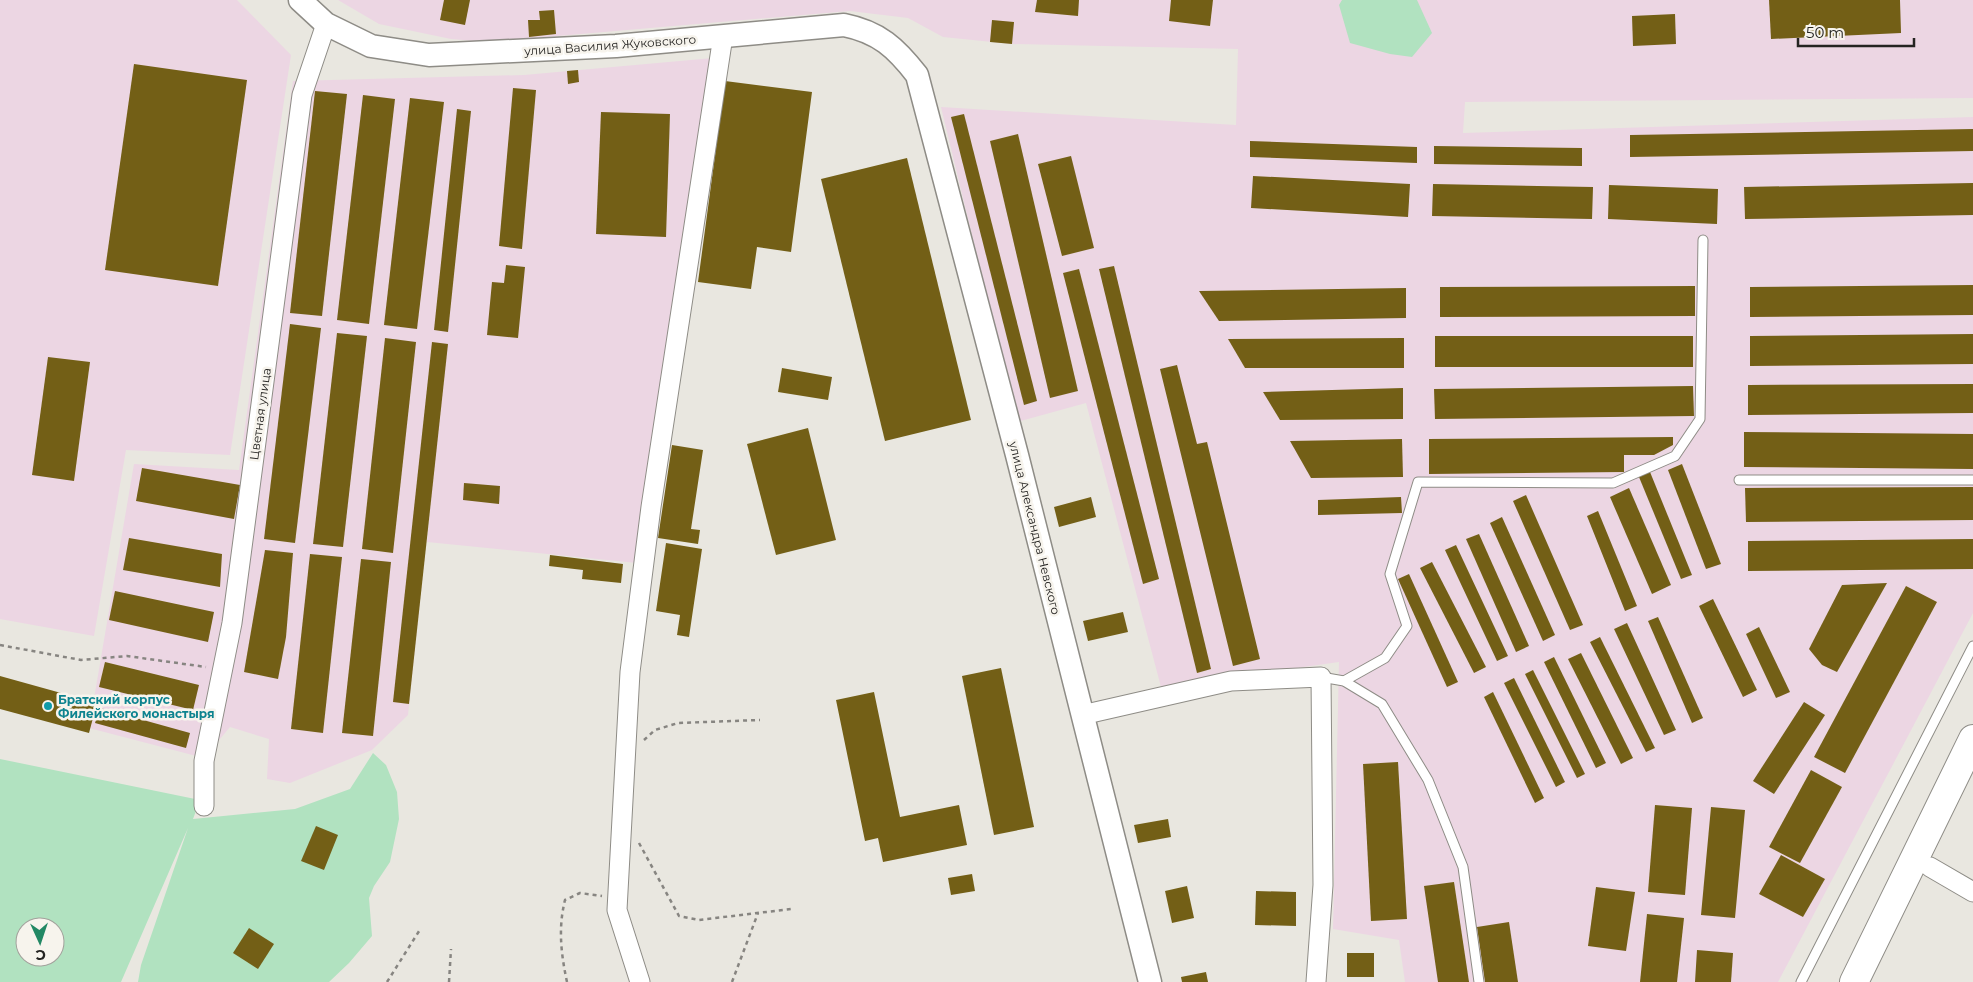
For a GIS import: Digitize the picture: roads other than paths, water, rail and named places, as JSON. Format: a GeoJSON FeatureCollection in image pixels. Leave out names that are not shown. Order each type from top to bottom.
{"type":"FeatureCollection","features":[{"type":"Feature","properties":{"kind":"highway"},"geometry":{"type":"LineString","coordinates":[[1854,982],[1973,739]]}},
{"type":"Feature","properties":{"kind":"highway"},"geometry":{"type":"LineString","coordinates":[[1872,982],[1973,782]]}},
{"type":"Feature","properties":{"kind":"street","name":"улица Василия Жуковского"},"geometry":{"type":"LineString","coordinates":[[300,0],[326,24],[371,46],[430,55],[616,46],[844,26],[866,30],[897,50],[917,75]]}},
{"type":"Feature","properties":{"kind":"street","name":"Цветная улица"},"geometry":{"type":"LineString","coordinates":[[204,806],[204,761],[233,613],[302,95],[326,24]]}},
{"type":"Feature","properties":{"kind":"street"},"geometry":{"type":"LineString","coordinates":[[640,982],[617,910],[630,672],[651,507],[723,36]]}},
{"type":"Feature","properties":{"kind":"street","name":"улица Александра Невского"},"geometry":{"type":"LineString","coordinates":[[917,75],[1018,455],[1150,982]]}},
{"type":"Feature","properties":{"kind":"street"},"geometry":{"type":"LineString","coordinates":[[1082,715],[1231,681],[1321,677],[1323,885],[1316,982]]}},
{"type":"Feature","properties":{"kind":"street"},"geometry":{"type":"LineString","coordinates":[[1930,867],[1973,892]]}},
{"type":"Feature","properties":{"kind":"lane"},"geometry":{"type":"LineString","coordinates":[[1344,681],[1385,658],[1407,626],[1390,574],[1418,482],[1613,483],[1675,456],[1700,419],[1703,240]]}},
{"type":"Feature","properties":{"kind":"lane"},"geometry":{"type":"LineString","coordinates":[[1739,480],[1973,480]]}},
{"type":"Feature","properties":{"kind":"lane"},"geometry":{"type":"LineString","coordinates":[[1801,982],[1973,646]]}},
{"type":"Feature","properties":{"kind":"lane"},"geometry":{"type":"LineString","coordinates":[[1321,677],[1344,681],[1382,704],[1428,780],[1463,867],[1479,982]]}},
{"type":"Feature","properties":{"kind":"place","name":"Братский корпус Филейского монастыря"},"geometry":{"type":"Point","coordinates":[48,706]}}]}
